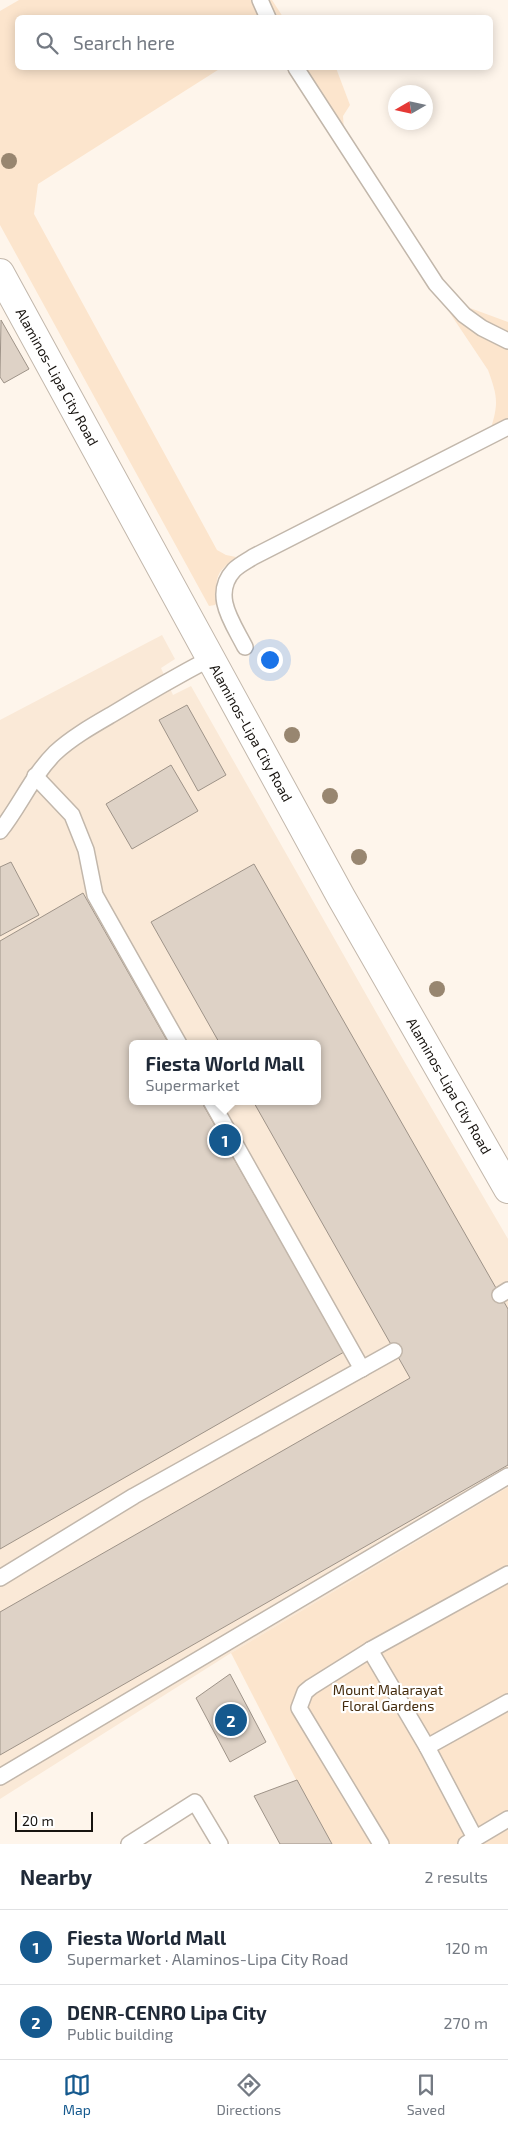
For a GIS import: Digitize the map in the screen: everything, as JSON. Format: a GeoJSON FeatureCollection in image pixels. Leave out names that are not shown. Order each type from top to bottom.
{"type":"FeatureCollection","features":[{"type":"Feature","properties":{"kind":"main road","name":"Alaminos-Lipa City Road"},"geometry":{"type":"LineString","coordinates":[[0,273],[341,897],[508,1189]]}},
{"type":"Feature","properties":{"kind":"lane"},"geometry":{"type":"LineString","coordinates":[[260,0],[267,15]]}},
{"type":"Feature","properties":{"kind":"lane"},"geometry":{"type":"LineString","coordinates":[[297,70],[436,284],[464,315],[482,328],[508,341]]}},
{"type":"Feature","properties":{"kind":"lane"},"geometry":{"type":"LineString","coordinates":[[245,647],[223,604],[223,586],[234,569],[253,557],[508,427]]}},
{"type":"Feature","properties":{"kind":"lane"},"geometry":{"type":"LineString","coordinates":[[0,831],[17,808],[35,776],[56,752],[87,729],[211,658]]}},
{"type":"Feature","properties":{"kind":"lane"},"geometry":{"type":"LineString","coordinates":[[35,776],[72,815],[86,850],[95,894],[177,1040]]}},
{"type":"Feature","properties":{"kind":"lane"},"geometry":{"type":"LineString","coordinates":[[213,1105],[362,1369]]}},
{"type":"Feature","properties":{"kind":"lane"},"geometry":{"type":"LineString","coordinates":[[0,1578],[134,1496],[394,1351]]}},
{"type":"Feature","properties":{"kind":"lane"},"geometry":{"type":"LineString","coordinates":[[0,1777],[508,1476]]}},
{"type":"Feature","properties":{"kind":"lane"},"geometry":{"type":"LineString","coordinates":[[381,1844],[299,1708],[305,1692],[311,1686],[370,1650],[508,1574]]}},
{"type":"Feature","properties":{"kind":"lane"},"geometry":{"type":"LineString","coordinates":[[370,1650],[427,1747],[470,1841],[508,1819]]}},
{"type":"Feature","properties":{"kind":"lane"},"geometry":{"type":"LineString","coordinates":[[427,1747],[508,1702]]}},
{"type":"Feature","properties":{"kind":"lane"},"geometry":{"type":"LineString","coordinates":[[129,1844],[196,1802],[220,1844]]}},
{"type":"Feature","properties":{"kind":"shaded area"},"geometry":{"type":"Polygon","coordinates":[[[162,635],[175,659],[161,668],[173,695],[191,686],[393,1042],[508,1239],[508,1487],[231,1653],[0,1799],[0,720],[162,635]]]}},
{"type":"Feature","properties":{"kind":"green space"},"geometry":{"type":"Polygon","coordinates":[[[19,0],[272,0],[282,15],[15,15],[15,70],[218,70],[38,184],[34,214],[217,550],[226,555],[236,557],[224,567],[218,576],[218,601],[215,605],[209,606],[0,225],[0,11],[19,0]]]}},
{"type":"Feature","properties":{"kind":"green space"},"geometry":{"type":"Polygon","coordinates":[[[287,70],[337,70],[350,105],[343,116],[344,130],[449,290],[470,308],[508,322],[508,418],[491,428],[496,399],[488,370],[287,70]]]}},
{"type":"Feature","properties":{"kind":"green space","name":"Mount Malarayat Floral Gardens"},"geometry":{"type":"Polygon","coordinates":[[[508,1487],[508,1844],[329,1844],[231,1653],[508,1487]]]}},
{"type":"Feature","properties":{"kind":"building"},"geometry":{"type":"Polygon","coordinates":[[[1,320],[29,369],[4,383],[0,377],[1,320]]]}},
{"type":"Feature","properties":{"kind":"building"},"geometry":{"type":"Polygon","coordinates":[[[187,705],[226,775],[198,791],[159,720],[187,705]]]}},
{"type":"Feature","properties":{"kind":"building"},"geometry":{"type":"Polygon","coordinates":[[[171,765],[198,811],[132,849],[106,804],[171,765]]]}},
{"type":"Feature","properties":{"kind":"building"},"geometry":{"type":"Polygon","coordinates":[[[11,862],[39,915],[0,936],[0,867],[11,862]]]}},
{"type":"Feature","properties":{"kind":"building"},"geometry":{"type":"Polygon","coordinates":[[[254,864],[508,1309],[508,1465],[0,1755],[0,1612],[410,1378],[255,1105],[321,1105],[321,1040],[218,1040],[151,922],[254,864]]]}},
{"type":"Feature","properties":{"kind":"building"},"geometry":{"type":"Polygon","coordinates":[[[83,893],[167,1040],[129,1040],[129,1105],[203,1105],[344,1352],[0,1549],[0,941],[83,893]]]}},
{"type":"Feature","properties":{"kind":"building"},"geometry":{"type":"Polygon","coordinates":[[[230,1674],[266,1742],[230,1762],[196,1698],[230,1674]]]}},
{"type":"Feature","properties":{"kind":"building"},"geometry":{"type":"Polygon","coordinates":[[[297,1780],[332,1844],[280,1844],[254,1796],[297,1780]]]}},
{"type":"Feature","properties":{"kind":"place","name":"Fiesta World Mall"},"geometry":{"type":"Point","coordinates":[225,1140]}},
{"type":"Feature","properties":{"kind":"place","name":"DENR-CENRO Lipa City"},"geometry":{"type":"Point","coordinates":[231,1720]}}]}
